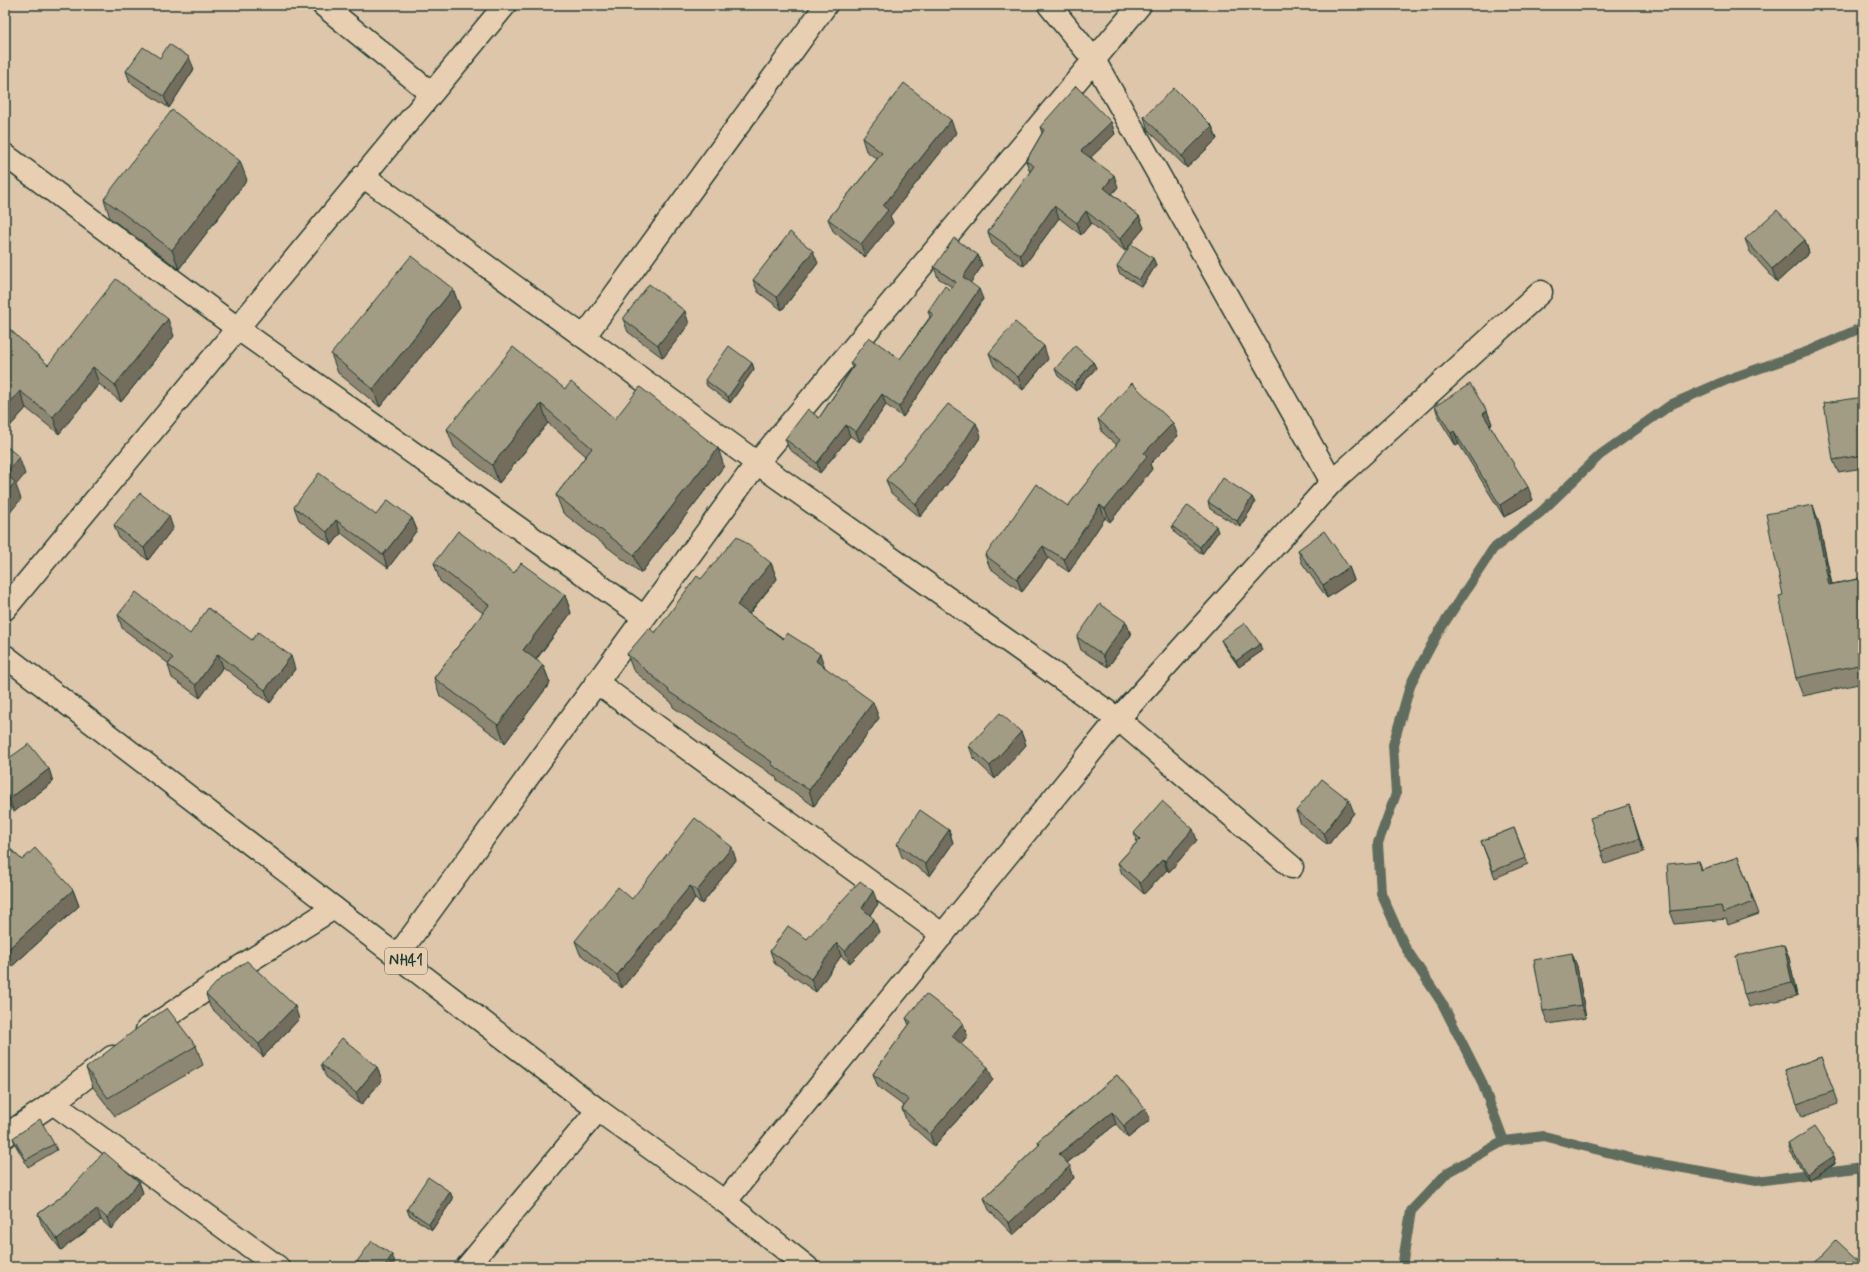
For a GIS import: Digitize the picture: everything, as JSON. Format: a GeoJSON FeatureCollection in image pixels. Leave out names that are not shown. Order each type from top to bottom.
{"type":"FeatureCollection","features":[{"type":"Feature","properties":{"kind":"main road"},"geometry":{"type":"LineString","coordinates":[[323,5],[432,93]]}},
{"type":"Feature","properties":{"kind":"main road"},"geometry":{"type":"LineString","coordinates":[[5,609],[505,5]]}},
{"type":"Feature","properties":{"kind":"main road"},"geometry":{"type":"LineString","coordinates":[[584,337],[826,5]]}},
{"type":"Feature","properties":{"kind":"main road"},"geometry":{"type":"LineString","coordinates":[[1049,5],[1094,60],[1332,482]]}},
{"type":"Feature","properties":{"kind":"main road"},"geometry":{"type":"LineString","coordinates":[[398,955],[757,463],[1140,5]]}},
{"type":"Feature","properties":{"kind":"main road"},"geometry":{"type":"LineString","coordinates":[[5,155],[237,328],[644,617]]}},
{"type":"Feature","properties":{"kind":"main road"},"geometry":{"type":"LineString","coordinates":[[363,176],[757,463],[1118,719],[1292,867]]}},
{"type":"Feature","properties":{"kind":"main road"},"geometry":{"type":"LineString","coordinates":[[725,1202],[1118,719],[1332,482],[1541,292]]}},
{"type":"Feature","properties":{"kind":"main road","name":"NH41"},"geometry":{"type":"LineString","coordinates":[[5,656],[334,908],[398,955],[598,1110],[725,1202],[807,1267]]}},
{"type":"Feature","properties":{"kind":"main road"},"geometry":{"type":"LineString","coordinates":[[596,682],[943,934]]}},
{"type":"Feature","properties":{"kind":"main road"},"geometry":{"type":"LineString","coordinates":[[5,1136],[53,1103],[142,1034],[238,968],[334,908]]}},
{"type":"Feature","properties":{"kind":"main road"},"geometry":{"type":"LineString","coordinates":[[53,1103],[278,1267]]}},
{"type":"Feature","properties":{"kind":"main road"},"geometry":{"type":"LineString","coordinates":[[466,1267],[598,1110]]}},
{"type":"Feature","properties":{"kind":"building"},"geometry":{"type":"Polygon","coordinates":[[[169,44],[189,57],[164,96],[126,71],[143,47],[160,58],[169,44]]]}},
{"type":"Feature","properties":{"kind":"building"},"geometry":{"type":"Polygon","coordinates":[[[904,83],[951,120],[883,206],[888,210],[861,244],[828,219],[882,153],[862,138],[904,83]]]}},
{"type":"Feature","properties":{"kind":"building"},"geometry":{"type":"Polygon","coordinates":[[[1076,86],[1111,122],[1081,151],[1114,175],[1104,188],[1139,216],[1120,239],[1086,211],[1077,223],[1054,206],[1020,255],[988,232],[1034,166],[1026,161],[1044,130],[1040,127],[1076,86]]]}},
{"type":"Feature","properties":{"kind":"building"},"geometry":{"type":"Polygon","coordinates":[[[1174,88],[1212,126],[1182,156],[1144,117],[1174,88]]]}},
{"type":"Feature","properties":{"kind":"building"},"geometry":{"type":"Polygon","coordinates":[[[172,110],[240,161],[172,250],[104,199],[172,110]]]}},
{"type":"Feature","properties":{"kind":"building"},"geometry":{"type":"Polygon","coordinates":[[[1777,210],[1805,240],[1772,269],[1745,239],[1777,210]]]}},
{"type":"Feature","properties":{"kind":"building"},"geometry":{"type":"Polygon","coordinates":[[[790,232],[813,251],[777,297],[753,280],[790,232]]]}},
{"type":"Feature","properties":{"kind":"building"},"geometry":{"type":"Polygon","coordinates":[[[954,238],[978,255],[963,277],[979,289],[899,407],[882,394],[856,432],[846,425],[817,463],[785,439],[808,409],[819,418],[854,366],[850,363],[869,337],[900,359],[933,314],[928,311],[945,286],[950,290],[956,282],[934,267],[954,238]]]}},
{"type":"Feature","properties":{"kind":"building"},"geometry":{"type":"Polygon","coordinates":[[[1131,244],[1153,258],[1139,280],[1117,266],[1131,244]]]}},
{"type":"Feature","properties":{"kind":"building"},"geometry":{"type":"Polygon","coordinates":[[[411,256],[453,289],[373,389],[331,354],[411,256]]]}},
{"type":"Feature","properties":{"kind":"building"},"geometry":{"type":"Polygon","coordinates":[[[116,279],[168,319],[115,385],[93,367],[53,417],[20,391],[5,408],[5,325],[48,365],[116,279]]]}},
{"type":"Feature","properties":{"kind":"building"},"geometry":{"type":"Polygon","coordinates":[[[649,284],[685,311],[658,345],[623,319],[649,284]]]}},
{"type":"Feature","properties":{"kind":"building"},"geometry":{"type":"Polygon","coordinates":[[[1015,322],[1044,346],[1018,377],[989,353],[1015,322]]]}},
{"type":"Feature","properties":{"kind":"building"},"geometry":{"type":"Polygon","coordinates":[[[729,346],[752,363],[728,397],[705,380],[729,346]]]}},
{"type":"Feature","properties":{"kind":"building"},"geometry":{"type":"Polygon","coordinates":[[[1075,346],[1093,362],[1074,385],[1055,369],[1075,346]]]}},
{"type":"Feature","properties":{"kind":"building"},"geometry":{"type":"Polygon","coordinates":[[[513,347],[565,389],[571,382],[615,419],[640,387],[718,448],[634,555],[556,495],[592,448],[541,404],[492,465],[447,429],[513,347]]]}},
{"type":"Feature","properties":{"kind":"building"},"geometry":{"type":"Polygon","coordinates":[[[1132,383],[1173,423],[1144,453],[1147,456],[1105,509],[1100,505],[1064,559],[1043,546],[1017,579],[985,555],[1036,484],[1068,506],[1120,440],[1098,419],[1132,383]]]}},
{"type":"Feature","properties":{"kind":"building"},"geometry":{"type":"Polygon","coordinates":[[[1470,384],[1487,411],[1483,414],[1528,487],[1500,505],[1454,431],[1451,433],[1435,406],[1470,384]]]}},
{"type":"Feature","properties":{"kind":"building"},"geometry":{"type":"Polygon","coordinates":[[[1863,397],[1863,455],[1833,460],[1824,403],[1863,397]]]}},
{"type":"Feature","properties":{"kind":"building"},"geometry":{"type":"Polygon","coordinates":[[[948,404],[976,423],[954,458],[916,504],[886,480],[948,404]]]}},
{"type":"Feature","properties":{"kind":"building"},"geometry":{"type":"Polygon","coordinates":[[[5,445],[19,457],[5,474],[5,445]]]}},
{"type":"Feature","properties":{"kind":"building"},"geometry":{"type":"Polygon","coordinates":[[[319,473],[376,515],[388,500],[412,518],[383,555],[336,520],[327,532],[294,507],[319,473]]]}},
{"type":"Feature","properties":{"kind":"building"},"geometry":{"type":"Polygon","coordinates":[[[5,474],[15,482],[5,495],[5,474]]]}},
{"type":"Feature","properties":{"kind":"building"},"geometry":{"type":"Polygon","coordinates":[[[1223,478],[1252,497],[1237,521],[1208,502],[1223,478]]]}},
{"type":"Feature","properties":{"kind":"building"},"geometry":{"type":"Polygon","coordinates":[[[140,493],[169,516],[144,548],[114,525],[140,493]]]}},
{"type":"Feature","properties":{"kind":"building"},"geometry":{"type":"Polygon","coordinates":[[[1188,505],[1216,526],[1200,547],[1172,526],[1188,505]]]}},
{"type":"Feature","properties":{"kind":"building"},"geometry":{"type":"Polygon","coordinates":[[[1813,505],[1829,585],[1863,578],[1863,664],[1796,678],[1779,596],[1783,595],[1766,514],[1813,505]]]}},
{"type":"Feature","properties":{"kind":"building"},"geometry":{"type":"Polygon","coordinates":[[[458,531],[514,573],[521,563],[565,595],[523,650],[543,665],[498,725],[434,678],[489,605],[434,563],[458,531]]]}},
{"type":"Feature","properties":{"kind":"building"},"geometry":{"type":"Polygon","coordinates":[[[1324,531],[1349,567],[1323,585],[1298,550],[1324,531]]]}},
{"type":"Feature","properties":{"kind":"building"},"geometry":{"type":"Polygon","coordinates":[[[737,536],[771,563],[737,605],[783,639],[787,633],[820,654],[816,661],[873,702],[809,790],[771,764],[772,762],[668,691],[669,690],[627,654],[649,628],[655,633],[697,576],[701,579],[737,536]]]}},
{"type":"Feature","properties":{"kind":"building"},"geometry":{"type":"Polygon","coordinates":[[[136,592],[190,634],[208,608],[252,640],[258,632],[291,656],[265,690],[218,654],[196,685],[168,665],[173,658],[118,615],[136,592]]]}},
{"type":"Feature","properties":{"kind":"building"},"geometry":{"type":"Polygon","coordinates":[[[1100,604],[1126,622],[1103,655],[1077,637],[1100,604]]]}},
{"type":"Feature","properties":{"kind":"building"},"geometry":{"type":"Polygon","coordinates":[[[1245,623],[1260,644],[1236,661],[1221,640],[1245,623]]]}},
{"type":"Feature","properties":{"kind":"building"},"geometry":{"type":"Polygon","coordinates":[[[1000,713],[1021,732],[990,766],[969,746],[1000,713]]]}},
{"type":"Feature","properties":{"kind":"building"},"geometry":{"type":"Polygon","coordinates":[[[29,744],[49,769],[9,799],[5,794],[5,761],[29,744]]]}},
{"type":"Feature","properties":{"kind":"building"},"geometry":{"type":"Polygon","coordinates":[[[1322,779],[1349,800],[1324,833],[1296,811],[1322,779]]]}},
{"type":"Feature","properties":{"kind":"building"},"geometry":{"type":"Polygon","coordinates":[[[1162,801],[1193,829],[1165,861],[1163,859],[1140,883],[1118,863],[1140,839],[1134,833],[1162,801]]]}},
{"type":"Feature","properties":{"kind":"building"},"geometry":{"type":"Polygon","coordinates":[[[1629,805],[1639,839],[1601,851],[1590,818],[1629,805]]]}},
{"type":"Feature","properties":{"kind":"building"},"geometry":{"type":"Polygon","coordinates":[[[920,810],[949,830],[925,864],[897,844],[920,810]]]}},
{"type":"Feature","properties":{"kind":"building"},"geometry":{"type":"Polygon","coordinates":[[[695,818],[732,847],[697,891],[690,886],[617,975],[575,941],[618,887],[632,899],[695,818]]]}},
{"type":"Feature","properties":{"kind":"building"},"geometry":{"type":"Polygon","coordinates":[[[1514,828],[1525,858],[1493,871],[1481,841],[1514,828]]]}},
{"type":"Feature","properties":{"kind":"building"},"geometry":{"type":"Polygon","coordinates":[[[1863,836],[1863,865],[1856,838],[1863,836]]]}},
{"type":"Feature","properties":{"kind":"building"},"geometry":{"type":"Polygon","coordinates":[[[5,844],[22,860],[35,848],[73,890],[5,952],[5,844]]]}},
{"type":"Feature","properties":{"kind":"building"},"geometry":{"type":"Polygon","coordinates":[[[1738,857],[1754,902],[1723,913],[1721,906],[1670,911],[1667,864],[1699,861],[1700,870],[1738,857]]]}},
{"type":"Feature","properties":{"kind":"building"},"geometry":{"type":"Polygon","coordinates":[[[860,881],[873,891],[862,908],[874,919],[845,951],[837,943],[811,979],[770,951],[788,926],[807,939],[860,881]]]}},
{"type":"Feature","properties":{"kind":"building"},"geometry":{"type":"Polygon","coordinates":[[[1784,945],[1792,983],[1744,994],[1736,956],[1784,945]]]}},
{"type":"Feature","properties":{"kind":"building"},"geometry":{"type":"Polygon","coordinates":[[[1572,953],[1581,1005],[1543,1011],[1534,960],[1572,953]]]}},
{"type":"Feature","properties":{"kind":"building"},"geometry":{"type":"Polygon","coordinates":[[[247,961],[295,1006],[259,1044],[206,994],[220,979],[247,961]]]}},
{"type":"Feature","properties":{"kind":"building"},"geometry":{"type":"Polygon","coordinates":[[[926,994],[963,1023],[952,1036],[988,1067],[930,1134],[902,1109],[909,1100],[873,1074],[911,1022],[906,1018],[926,994]]]}},
{"type":"Feature","properties":{"kind":"building"},"geometry":{"type":"Polygon","coordinates":[[[167,1008],[196,1046],[108,1098],[86,1068],[143,1024],[167,1008]]]}},
{"type":"Feature","properties":{"kind":"building"},"geometry":{"type":"Polygon","coordinates":[[[342,1038],[377,1067],[356,1093],[321,1064],[342,1038]]]}},
{"type":"Feature","properties":{"kind":"building"},"geometry":{"type":"Polygon","coordinates":[[[1821,1057],[1834,1091],[1797,1104],[1785,1070],[1821,1057]]]}},
{"type":"Feature","properties":{"kind":"building"},"geometry":{"type":"Polygon","coordinates":[[[1117,1075],[1145,1108],[1124,1126],[1112,1112],[1059,1154],[1070,1166],[1009,1223],[984,1198],[1040,1144],[1038,1141],[1117,1075]]]}},
{"type":"Feature","properties":{"kind":"building"},"geometry":{"type":"Polygon","coordinates":[[[40,1119],[54,1144],[26,1160],[13,1138],[40,1119]]]}},
{"type":"Feature","properties":{"kind":"building"},"geometry":{"type":"Polygon","coordinates":[[[1814,1127],[1834,1156],[1807,1174],[1788,1144],[1814,1127]]]}},
{"type":"Feature","properties":{"kind":"building"},"geometry":{"type":"Polygon","coordinates":[[[104,1152],[139,1182],[107,1218],[97,1209],[57,1239],[38,1214],[70,1190],[104,1152]]]}},
{"type":"Feature","properties":{"kind":"building"},"geometry":{"type":"Polygon","coordinates":[[[428,1177],[450,1192],[429,1224],[407,1209],[428,1177]]]}},
{"type":"Feature","properties":{"kind":"building"},"geometry":{"type":"Polygon","coordinates":[[[1836,1240],[1863,1265],[1863,1267],[1811,1267],[1836,1240]]]}},
{"type":"Feature","properties":{"kind":"building"},"geometry":{"type":"Polygon","coordinates":[[[372,1241],[392,1255],[384,1267],[353,1267],[372,1241]]]}},
{"type":"Feature","properties":{"kind":"waterway"},"geometry":{"type":"LineString","coordinates":[[1402,1267],[1411,1211],[1448,1172],[1504,1141],[1481,1080],[1442,1003],[1405,947],[1381,893],[1378,843],[1396,794],[1393,745],[1411,683],[1439,631],[1493,549],[1541,512],[1600,455],[1672,404],[1729,379],[1809,351],[1863,327]]}},
{"type":"Feature","properties":{"kind":"waterway"},"geometry":{"type":"LineString","coordinates":[[1504,1141],[1544,1136],[1638,1160],[1757,1181],[1863,1167]]}}]}
